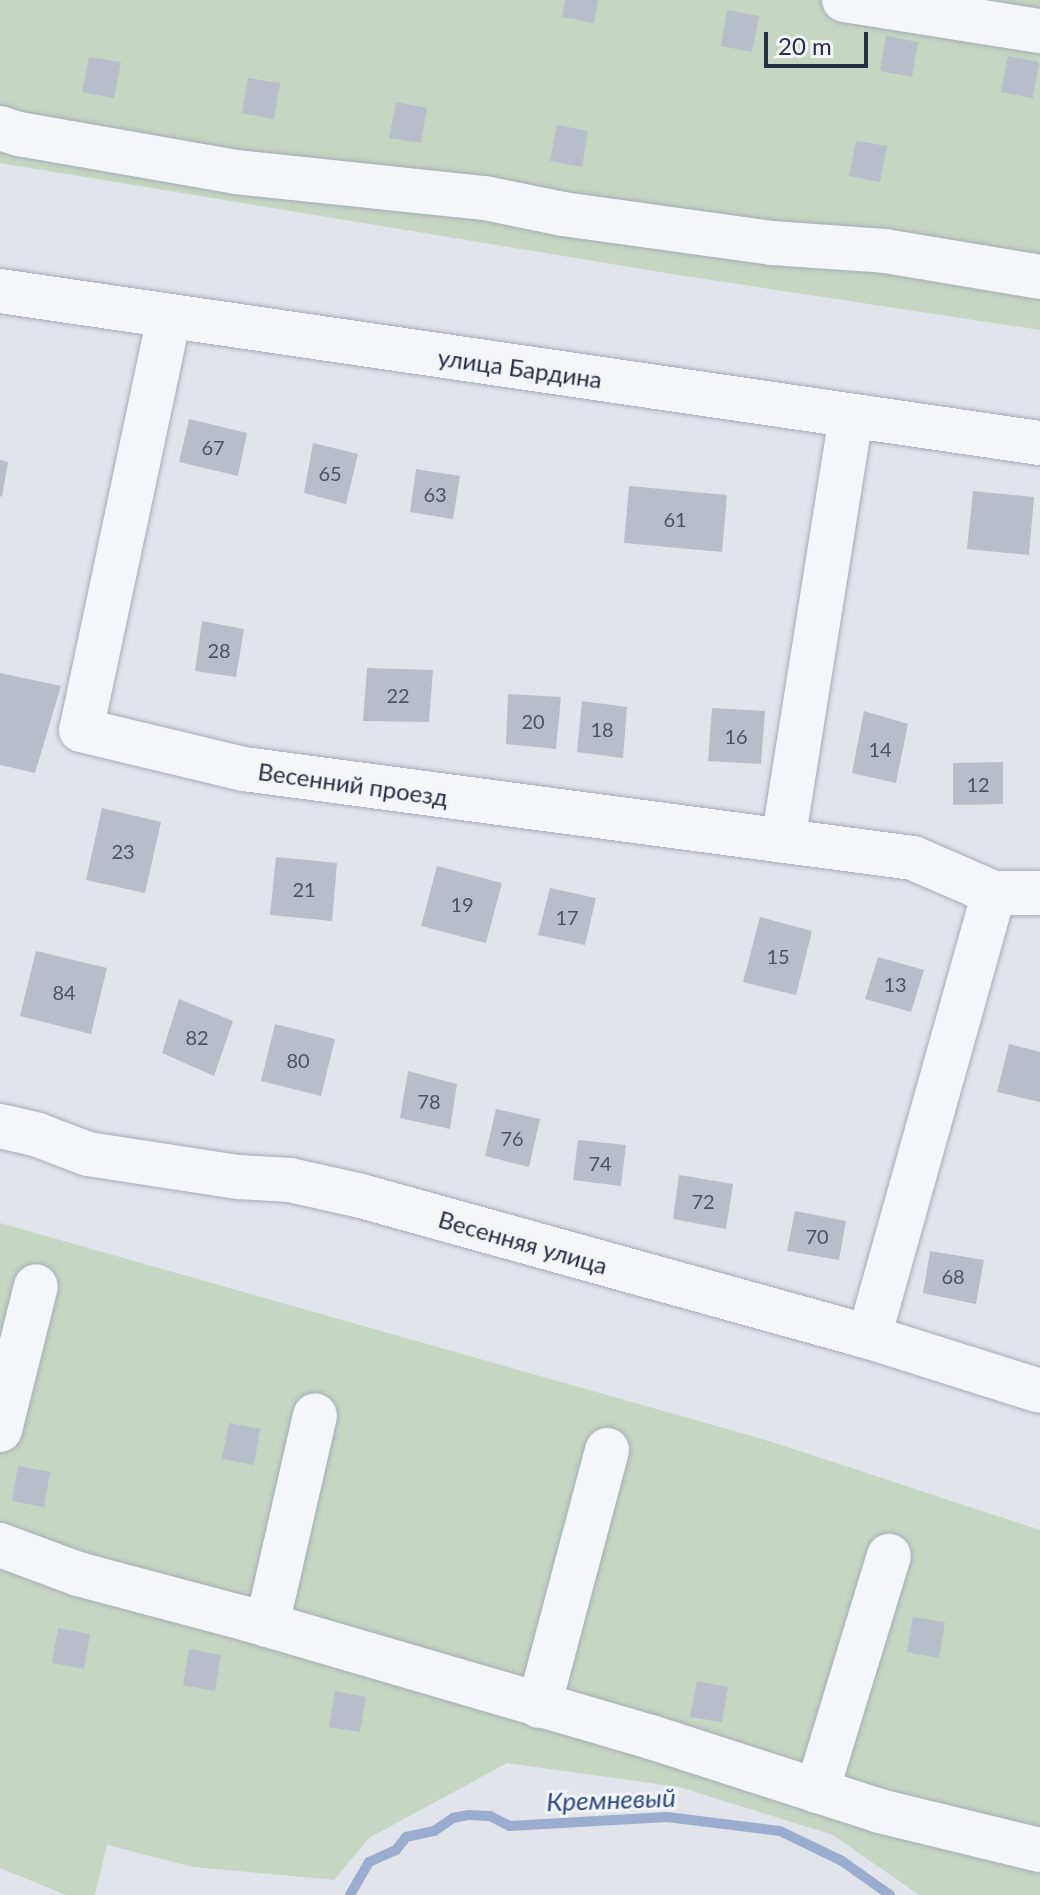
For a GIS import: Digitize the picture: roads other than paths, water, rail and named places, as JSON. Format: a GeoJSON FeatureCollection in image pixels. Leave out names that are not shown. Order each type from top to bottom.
{"type":"FeatureCollection","features":[{"type":"Feature","properties":{"kind":"street"},"geometry":{"type":"LineString","coordinates":[[844,0],[1040,31]]}},
{"type":"Feature","properties":{"kind":"street"},"geometry":{"type":"LineString","coordinates":[[0,128],[19,134],[236,172],[485,198],[577,216],[772,243],[885,251],[1040,277]]}},
{"type":"Feature","properties":{"kind":"street","name":"улица Бардина"},"geometry":{"type":"LineString","coordinates":[[0,291],[1040,443]]}},
{"type":"Feature","properties":{"kind":"street","name":"Весенний проезд"},"geometry":{"type":"LineString","coordinates":[[169,317],[81,730],[244,769],[913,858],[994,893],[1040,893]]}},
{"type":"Feature","properties":{"kind":"street"},"geometry":{"type":"LineString","coordinates":[[783,841],[851,416]]}},
{"type":"Feature","properties":{"kind":"street"},"geometry":{"type":"LineString","coordinates":[[869,1337],[994,893]]}},
{"type":"Feature","properties":{"kind":"street","name":"Весенняя улица"},"geometry":{"type":"LineString","coordinates":[[0,1126],[38,1135],[88,1154],[239,1177],[290,1180],[361,1196],[869,1337],[1040,1391]]}},
{"type":"Feature","properties":{"kind":"street"},"geometry":{"type":"LineString","coordinates":[[0,1430],[36,1286]]}},
{"type":"Feature","properties":{"kind":"street"},"geometry":{"type":"LineString","coordinates":[[267,1625],[315,1415]]}},
{"type":"Feature","properties":{"kind":"street"},"geometry":{"type":"LineString","coordinates":[[539,1706],[607,1450]]}},
{"type":"Feature","properties":{"kind":"street"},"geometry":{"type":"LineString","coordinates":[[0,1545],[78,1574],[267,1625],[654,1738],[880,1811],[1040,1850]]}},
{"type":"Feature","properties":{"kind":"street"},"geometry":{"type":"LineString","coordinates":[[817,1791],[889,1556]]}},
{"type":"Feature","properties":{"kind":"waterway","name":"Кремневый"},"geometry":{"type":"LineString","coordinates":[[350,1895],[369,1862],[396,1850],[406,1837],[434,1831],[453,1818],[469,1815],[490,1816],[510,1826],[667,1817],[780,1831],[842,1861],[890,1895]]}}]}
